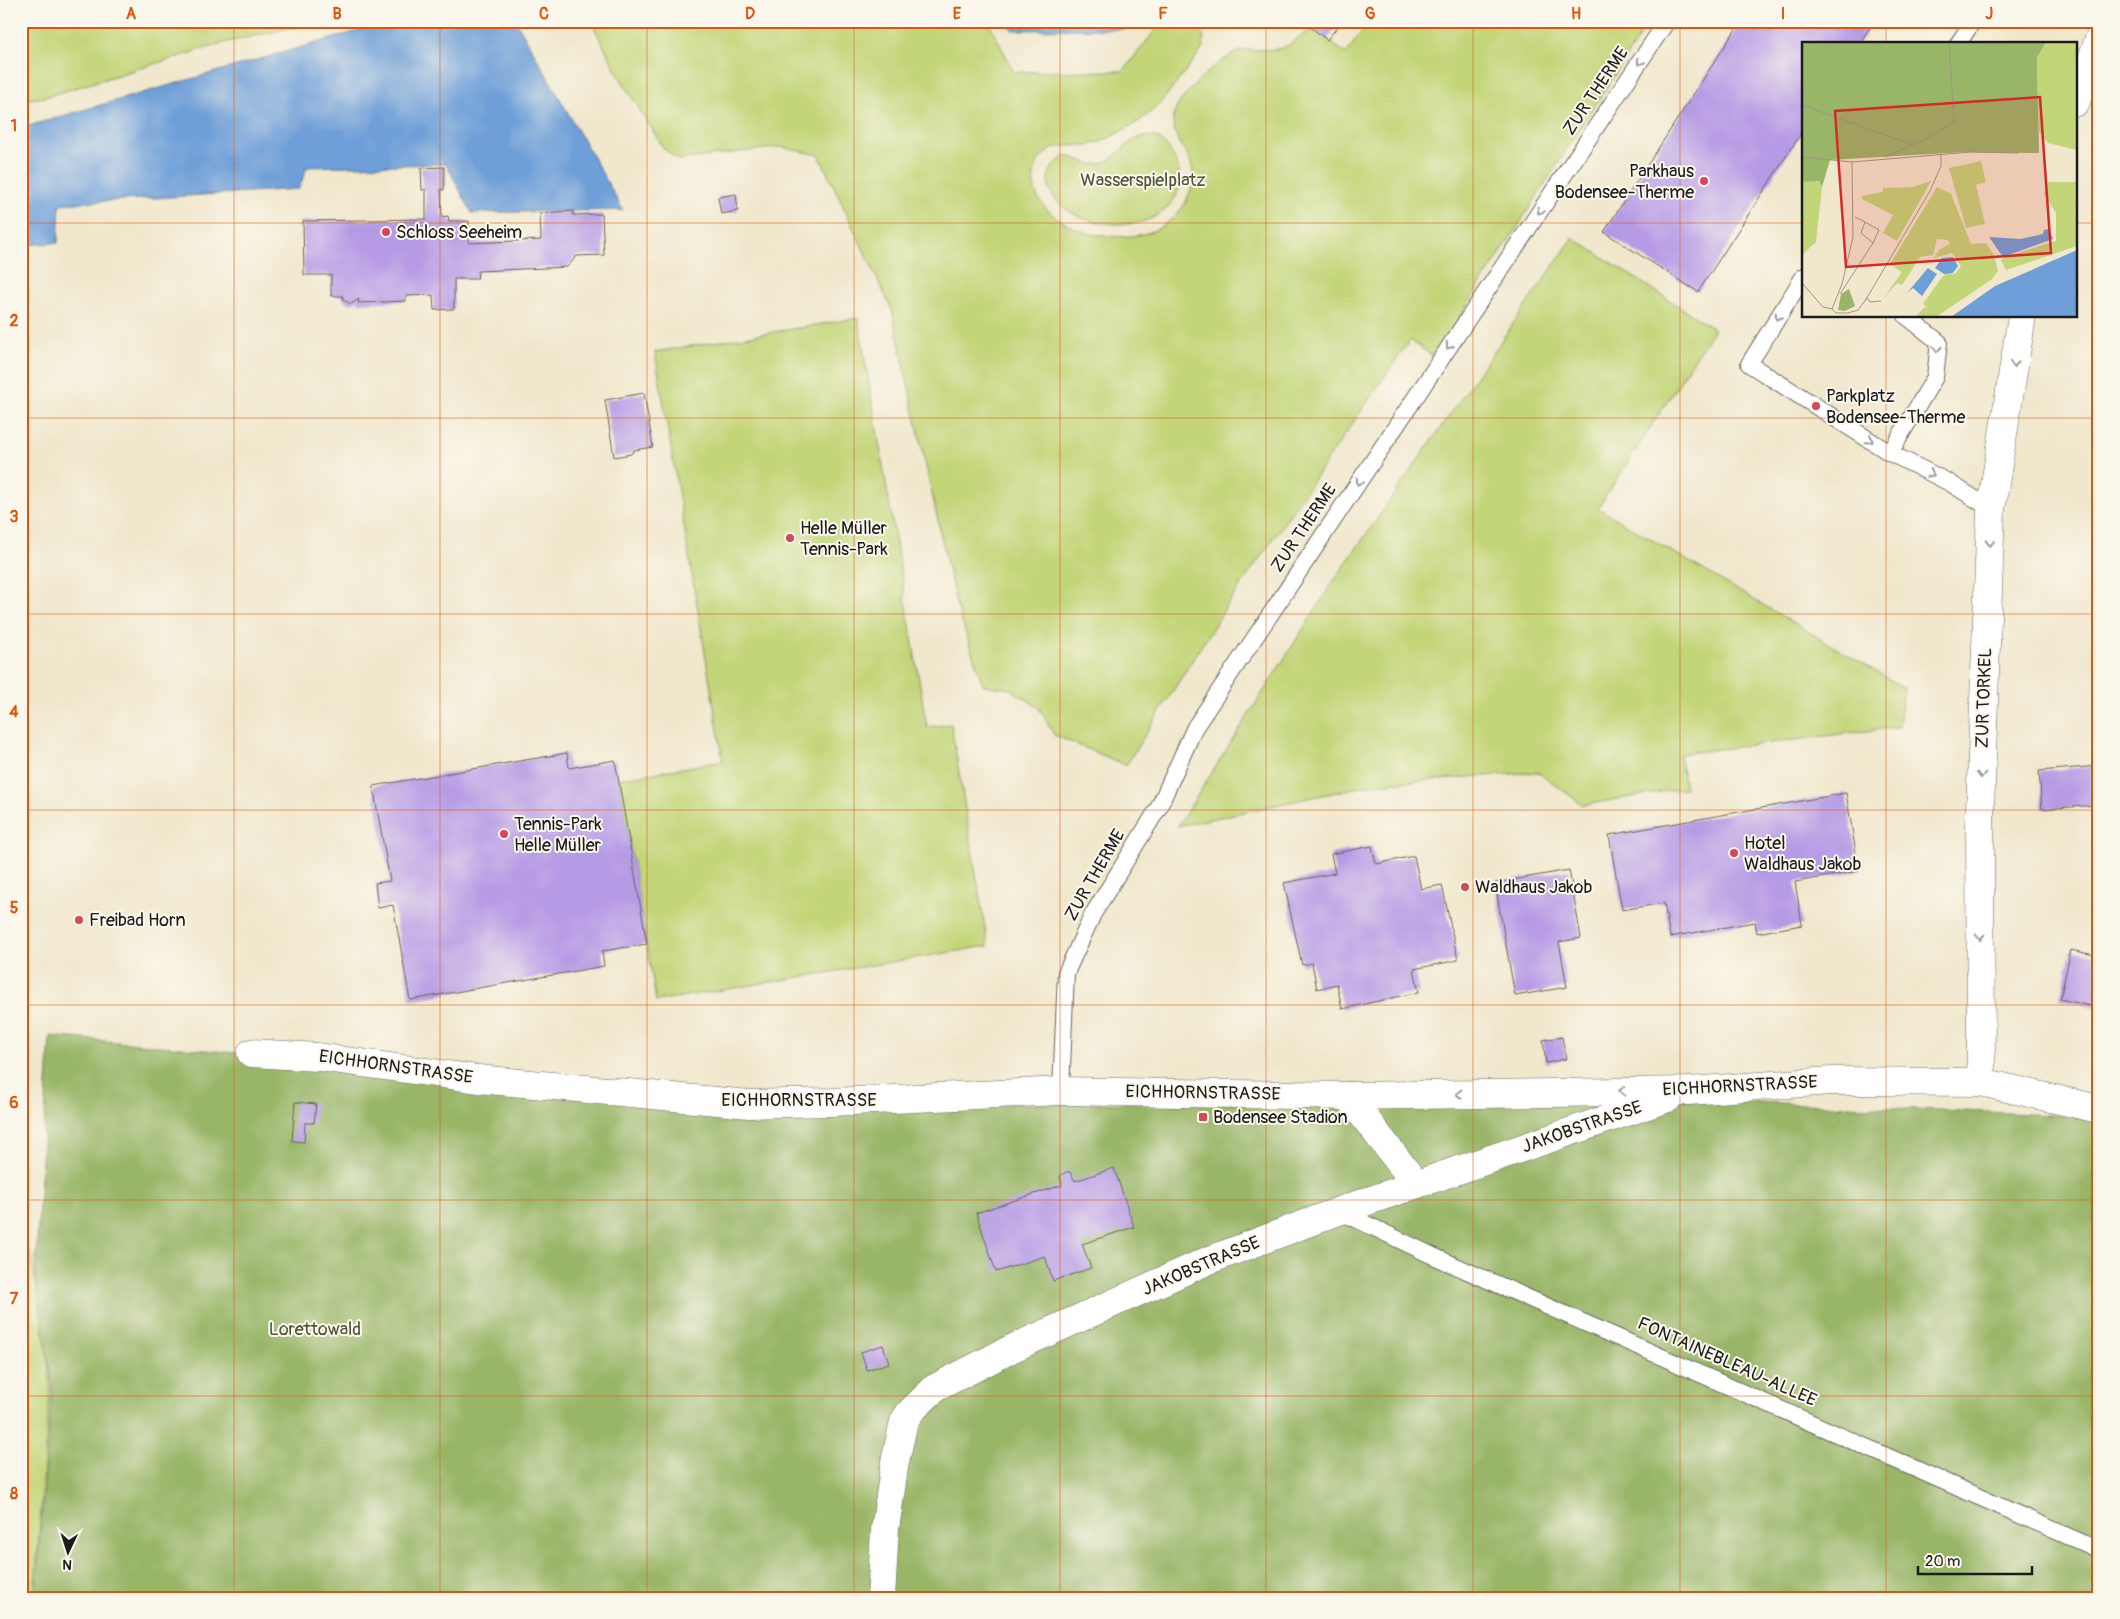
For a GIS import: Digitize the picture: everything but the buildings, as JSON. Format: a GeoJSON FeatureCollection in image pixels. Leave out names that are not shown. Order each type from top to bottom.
{"type":"FeatureCollection","features":[{"type":"Feature","properties":{"kind":"street"},"geometry":{"type":"LineString","coordinates":[[2078,97],[2099,39]]}},
{"type":"Feature","properties":{"kind":"street","name":"ZUR TORKEL"},"geometry":{"type":"LineString","coordinates":[[1981,1082],[1980,811],[1991,509],[2022,318]]}},
{"type":"Feature","properties":{"kind":"street","name":"EICHHORNSTRASSE"},"geometry":{"type":"LineString","coordinates":[[251,1052],[318,1056],[478,1078],[749,1104],[1061,1091],[1348,1096],[1688,1091],[1831,1081],[1981,1082],[2099,1109]]}},
{"type":"Feature","properties":{"kind":"street","name":"JAKOBSTRASSE"},"geometry":{"type":"LineString","coordinates":[[881,1598],[885,1529],[894,1462],[904,1421],[911,1411],[935,1388],[1011,1349],[1207,1261],[1339,1211],[1688,1091]]}},
{"type":"Feature","properties":{"kind":"street"},"geometry":{"type":"LineString","coordinates":[[1348,1096],[1416,1184]]}},
{"type":"Feature","properties":{"kind":"lane","name":"ZUR THERME"},"geometry":{"type":"LineString","coordinates":[[1061,1091],[1066,973],[1093,914],[1159,807],[1195,728],[1667,21]]}},
{"type":"Feature","properties":{"kind":"lane"},"geometry":{"type":"LineString","coordinates":[[1959,42],[1973,21]]}},
{"type":"Feature","properties":{"kind":"lane"},"geometry":{"type":"LineString","coordinates":[[1802,279],[1749,364],[1890,453],[1950,484],[1991,509]]}},
{"type":"Feature","properties":{"kind":"lane"},"geometry":{"type":"LineString","coordinates":[[1890,453],[1935,377],[1938,342],[1908,318]]}},
{"type":"Feature","properties":{"kind":"lane","name":"FONTAINEBLEAU-ALLEE"},"geometry":{"type":"LineString","coordinates":[[1339,1211],[1431,1255],[2099,1550]]}},
{"type":"Feature","properties":{"kind":"green space"},"geometry":{"type":"Polygon","coordinates":[[[21,21],[321,21],[227,42],[45,97],[21,100],[21,21]]]}},
{"type":"Feature","properties":{"kind":"green space"},"geometry":{"type":"Polygon","coordinates":[[[591,21],[988,21],[1014,72],[1123,71],[1161,23],[1191,21],[1204,38],[1201,51],[1151,112],[1134,124],[1102,141],[1087,145],[1062,146],[1050,150],[1039,160],[1036,167],[1034,186],[1044,207],[1064,223],[1076,229],[1104,236],[1123,237],[1141,235],[1157,229],[1167,223],[1182,208],[1187,199],[1193,178],[1190,160],[1176,136],[1173,122],[1174,114],[1192,87],[1213,68],[1233,54],[1246,50],[1282,48],[1304,34],[1315,30],[1346,54],[1369,21],[1649,21],[1434,357],[1410,340],[1226,607],[1126,765],[1054,735],[1039,708],[1011,689],[983,685],[956,604],[892,310],[819,155],[780,147],[678,160],[664,149],[619,76],[591,21]]]}},
{"type":"Feature","properties":{"kind":"green space","name":"Wasserspielplatz"},"geometry":{"type":"Polygon","coordinates":[[[1141,137],[1159,138],[1172,154],[1177,164],[1180,183],[1178,192],[1174,200],[1160,214],[1137,223],[1102,223],[1084,219],[1072,213],[1054,197],[1049,187],[1048,176],[1054,166],[1065,156],[1091,163],[1105,163],[1129,143],[1141,137]]]}},
{"type":"Feature","properties":{"kind":"green space"},"geometry":{"type":"Polygon","coordinates":[[[1573,238],[1714,329],[1598,508],[1904,688],[1899,727],[1680,754],[1685,788],[1583,805],[1538,772],[1374,784],[1178,826],[1333,582],[1573,238]]]}},
{"type":"Feature","properties":{"kind":"green space","name":"Helle Müller Tennis-Park"},"geometry":{"type":"Polygon","coordinates":[[[858,318],[927,727],[951,724],[988,946],[656,1001],[619,779],[723,761],[655,352],[858,318]]]}},
{"type":"Feature","properties":{"kind":"green space","name":"Lorettowald"},"geometry":{"type":"Polygon","coordinates":[[[50,1036],[812,1105],[1712,1100],[2099,1117],[2099,1598],[35,1598],[52,1387],[35,1273],[50,1036]]]}},
{"type":"Feature","properties":{"kind":"green space"},"geometry":{"type":"Polygon","coordinates":[[[21,1234],[31,1256],[45,1330],[50,1388],[34,1598],[21,1598],[21,1234]]]}},
{"type":"Feature","properties":{"kind":"water"},"geometry":{"type":"Polygon","coordinates":[[[392,21],[516,21],[623,210],[472,213],[446,164],[307,167],[299,189],[60,204],[58,243],[21,245],[21,128],[392,21]]]}},
{"type":"Feature","properties":{"kind":"water"},"geometry":{"type":"Polygon","coordinates":[[[1008,21],[1133,21],[1127,29],[1012,30],[1008,21]]]}},
{"type":"Feature","properties":{"kind":"place","name":"Parkhaus Bodensee-Therme"},"geometry":{"type":"Point","coordinates":[1704,181]}},
{"type":"Feature","properties":{"kind":"place","name":"Schloss Seeheim"},"geometry":{"type":"Point","coordinates":[386,232]}},
{"type":"Feature","properties":{"kind":"place","name":"Parkplatz Bodensee-Therme"},"geometry":{"type":"Point","coordinates":[1816,406]}},
{"type":"Feature","properties":{"kind":"place","name":"Helle Müller Tennis-Park"},"geometry":{"type":"Point","coordinates":[790,538]}},
{"type":"Feature","properties":{"kind":"place","name":"Tennis-Park Helle Müller"},"geometry":{"type":"Point","coordinates":[504,834]}},
{"type":"Feature","properties":{"kind":"place","name":"Hotel Waldhaus Jakob"},"geometry":{"type":"Point","coordinates":[1734,853]}},
{"type":"Feature","properties":{"kind":"place","name":"Waldhaus Jakob"},"geometry":{"type":"Point","coordinates":[1465,887]}},
{"type":"Feature","properties":{"kind":"place","name":"Freibad Horn"},"geometry":{"type":"Point","coordinates":[79,920]}},
{"type":"Feature","properties":{"kind":"place","name":"Bodensee Stadion"},"geometry":{"type":"Point","coordinates":[1203,1117]}}]}
